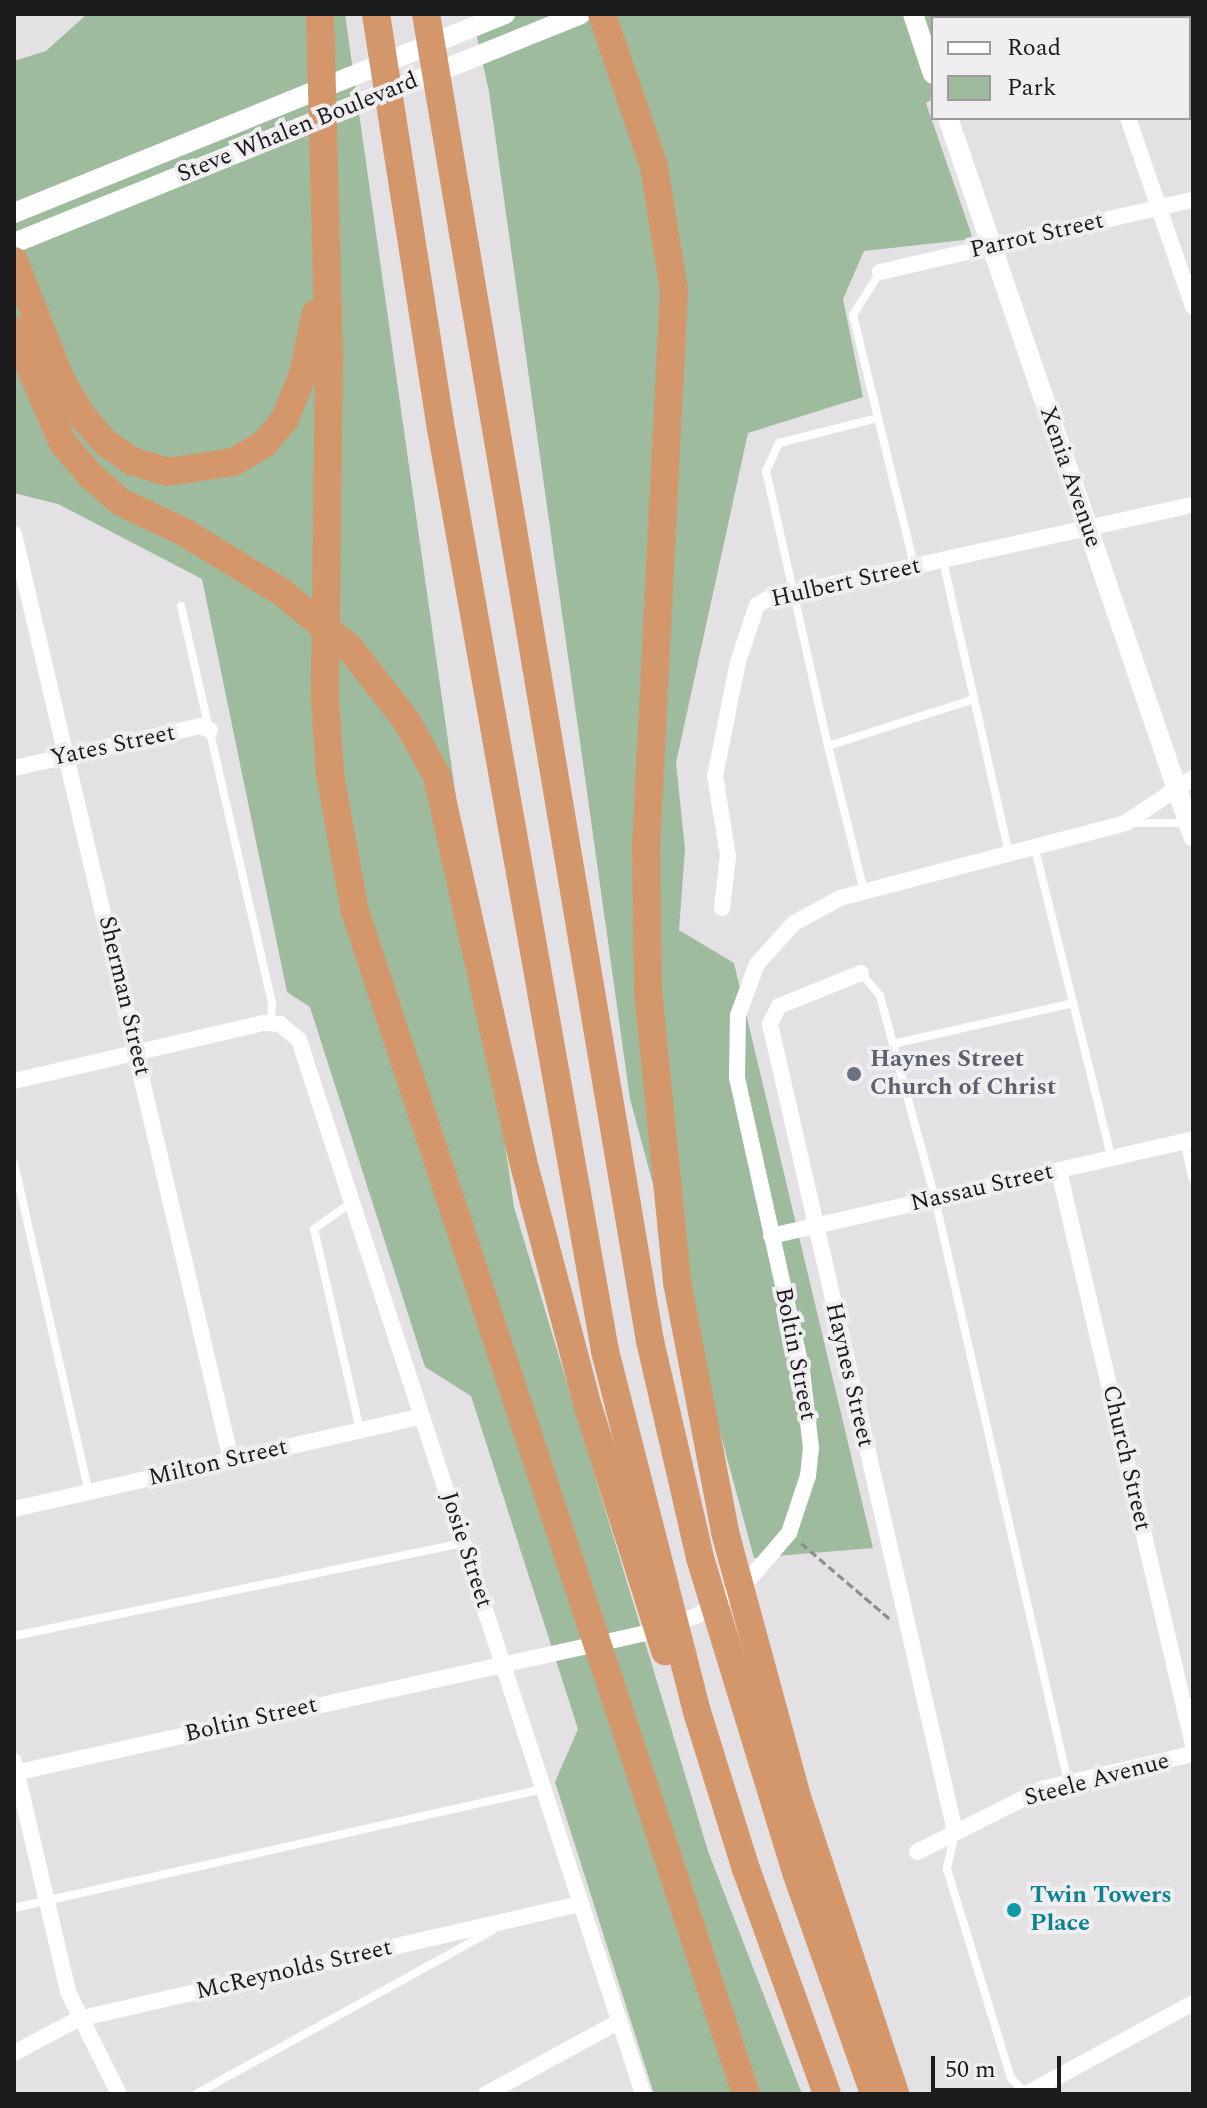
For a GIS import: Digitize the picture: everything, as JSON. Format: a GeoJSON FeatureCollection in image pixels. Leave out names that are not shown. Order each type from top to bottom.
{"type":"FeatureCollection","features":[{"type":"Feature","properties":{"kind":"highway"},"geometry":{"type":"LineString","coordinates":[[320,14],[327,217],[325,698],[341,840],[384,1010],[746,2094]]}},
{"type":"Feature","properties":{"kind":"highway"},"geometry":{"type":"LineString","coordinates":[[376,14],[402,181],[605,1351],[698,1715],[746,1869]]}},
{"type":"Feature","properties":{"kind":"highway"},"geometry":{"type":"LineString","coordinates":[[426,14],[650,1341],[700,1558],[796,1872],[874,2094]]}},
{"type":"Feature","properties":{"kind":"highway"},"geometry":{"type":"LineString","coordinates":[[602,14],[654,167],[674,290],[646,847],[648,991],[677,1282],[725,1532],[796,1794],[895,2094]]}},
{"type":"Feature","properties":{"kind":"highway"},"geometry":{"type":"LineString","coordinates":[[14,261],[62,382],[106,443],[132,461],[167,472],[198,471],[234,462],[264,444],[285,419],[315,328],[327,217]]}},
{"type":"Feature","properties":{"kind":"highway"},"geometry":{"type":"LineString","coordinates":[[14,330],[63,443],[90,475],[121,502],[184,532],[283,593],[350,648],[406,720],[437,776],[468,895],[523,1161],[589,1410],[639,1581],[827,2094]]}},
{"type":"Feature","properties":{"kind":"street","name":"Steve Whalen Boulevard"},"geometry":{"type":"LineString","coordinates":[[14,213],[505,14]]}},
{"type":"Feature","properties":{"kind":"street","name":"Steve Whalen Boulevard"},"geometry":{"type":"LineString","coordinates":[[14,243],[581,14]]}},
{"type":"Feature","properties":{"kind":"street"},"geometry":{"type":"LineString","coordinates":[[913,14],[931,68]]}},
{"type":"Feature","properties":{"kind":"street","name":"Xenia Avenue"},"geometry":{"type":"LineString","coordinates":[[949,120],[1087,529],[1184,782],[1191,830]]}},
{"type":"Feature","properties":{"kind":"street"},"geometry":{"type":"LineString","coordinates":[[1129,120],[1193,307]]}},
{"type":"Feature","properties":{"kind":"street","name":"Parrot Street"},"geometry":{"type":"LineString","coordinates":[[880,272],[1193,200]]}},
{"type":"Feature","properties":{"kind":"street","name":"Hulbert Street"},"geometry":{"type":"LineString","coordinates":[[722,908],[728,856],[715,776],[725,717],[750,614],[769,598],[1193,505]]}},
{"type":"Feature","properties":{"kind":"street","name":"Sherman Street"},"geometry":{"type":"LineString","coordinates":[[14,534],[69,755],[231,1460]]}},
{"type":"Feature","properties":{"kind":"street","name":"Yates Street"},"geometry":{"type":"LineString","coordinates":[[14,768],[200,726],[210,730]]}},
{"type":"Feature","properties":{"kind":"street","name":"Boltin Street"},"geometry":{"type":"LineString","coordinates":[[15,1769],[540,1656],[696,1616],[741,1589],[780,1548],[789,1533],[808,1476],[810,1438],[802,1371],[737,1077],[735,1046],[745,988],[757,964],[794,923],[864,891],[1035,849],[1125,823],[1184,782]]}},
{"type":"Feature","properties":{"kind":"street","name":"Haynes Street"},"geometry":{"type":"LineString","coordinates":[[861,973],[779,1006],[770,1024],[907,1634],[955,1832]]}},
{"type":"Feature","properties":{"kind":"street"},"geometry":{"type":"LineString","coordinates":[[14,1081],[271,1023]]}},
{"type":"Feature","properties":{"kind":"street","name":"Josie Street"},"geometry":{"type":"LineString","coordinates":[[271,1023],[291,1030],[299,1040],[643,2094]]}},
{"type":"Feature","properties":{"kind":"street","name":"Nassau Street"},"geometry":{"type":"LineString","coordinates":[[771,1236],[1189,1140]]}},
{"type":"Feature","properties":{"kind":"street","name":"Church Street"},"geometry":{"type":"LineString","coordinates":[[1059,1171],[1193,1745]]}},
{"type":"Feature","properties":{"kind":"street","name":"Milton Street"},"geometry":{"type":"LineString","coordinates":[[14,1509],[422,1416]]}},
{"type":"Feature","properties":{"kind":"street","name":"Steele Avenue"},"geometry":{"type":"LineString","coordinates":[[917,1852],[1042,1789],[1193,1754]]}},
{"type":"Feature","properties":{"kind":"street"},"geometry":{"type":"LineString","coordinates":[[15,1769],[78,2019],[119,2094]]}},
{"type":"Feature","properties":{"kind":"street","name":"McReynolds Street"},"geometry":{"type":"LineString","coordinates":[[14,2053],[78,2019],[504,1924],[580,1904]]}},
{"type":"Feature","properties":{"kind":"street"},"geometry":{"type":"LineString","coordinates":[[1026,2094],[1193,2003]]}},
{"type":"Feature","properties":{"kind":"street"},"geometry":{"type":"LineString","coordinates":[[486,2094],[618,2022]]}},
{"type":"Feature","properties":{"kind":"lane"},"geometry":{"type":"LineString","coordinates":[[880,272],[853,315],[915,567]]}},
{"type":"Feature","properties":{"kind":"lane"},"geometry":{"type":"LineString","coordinates":[[864,891],[791,593],[766,471],[779,443],[878,418]]}},
{"type":"Feature","properties":{"kind":"lane"},"geometry":{"type":"LineString","coordinates":[[943,561],[1009,855]]}},
{"type":"Feature","properties":{"kind":"lane"},"geometry":{"type":"LineString","coordinates":[[181,606],[272,1002],[271,1023]]}},
{"type":"Feature","properties":{"kind":"lane"},"geometry":{"type":"LineString","coordinates":[[828,746],[974,699]]}},
{"type":"Feature","properties":{"kind":"lane"},"geometry":{"type":"LineString","coordinates":[[1125,823],[1191,830]]}},
{"type":"Feature","properties":{"kind":"lane"},"geometry":{"type":"LineString","coordinates":[[1035,849],[1112,1158]]}},
{"type":"Feature","properties":{"kind":"lane"},"geometry":{"type":"LineString","coordinates":[[861,973],[880,996],[935,1199],[1069,1783]]}},
{"type":"Feature","properties":{"kind":"lane"},"geometry":{"type":"LineString","coordinates":[[893,1044],[1073,1003]]}},
{"type":"Feature","properties":{"kind":"lane"},"geometry":{"type":"LineString","coordinates":[[1189,1140],[1193,1179]]}},
{"type":"Feature","properties":{"kind":"lane"},"geometry":{"type":"LineString","coordinates":[[14,1163],[89,1492]]}},
{"type":"Feature","properties":{"kind":"lane"},"geometry":{"type":"LineString","coordinates":[[352,1202],[314,1229],[360,1431]]}},
{"type":"Feature","properties":{"kind":"lane"},"geometry":{"type":"LineString","coordinates":[[14,1636],[463,1543]]}},
{"type":"Feature","properties":{"kind":"lane"},"geometry":{"type":"LineString","coordinates":[[14,1908],[543,1789]]}},
{"type":"Feature","properties":{"kind":"lane"},"geometry":{"type":"LineString","coordinates":[[955,1832],[947,1869],[1011,2078],[1026,2094]]}},
{"type":"Feature","properties":{"kind":"lane"},"geometry":{"type":"LineString","coordinates":[[196,2094],[504,1924]]}},
{"type":"Feature","properties":{"kind":"path"},"geometry":{"type":"LineString","coordinates":[[789,1533],[907,1634]]}},
{"type":"Feature","properties":{"kind":"green space"},"geometry":{"type":"Polygon","coordinates":[[[87,14],[345,14],[514,1207],[708,1851],[802,2094],[654,2094],[555,1782],[578,1729],[471,1396],[425,1367],[310,1007],[287,992],[202,579],[58,504],[14,493],[14,61],[46,51],[87,14]]]}},
{"type":"Feature","properties":{"kind":"green space"},"geometry":{"type":"Polygon","coordinates":[[[472,14],[1075,14],[931,16],[931,100],[926,103],[973,239],[864,251],[843,299],[863,397],[748,433],[676,763],[685,849],[679,930],[734,963],[873,1548],[754,1558],[630,1099],[489,92],[472,14]]]}},
{"type":"Feature","properties":{"kind":"place","name":"Haynes Street Church of Christ"},"geometry":{"type":"Point","coordinates":[854,1074]}},
{"type":"Feature","properties":{"kind":"place","name":"Twin Towers Place"},"geometry":{"type":"Point","coordinates":[1014,1910]}}]}
